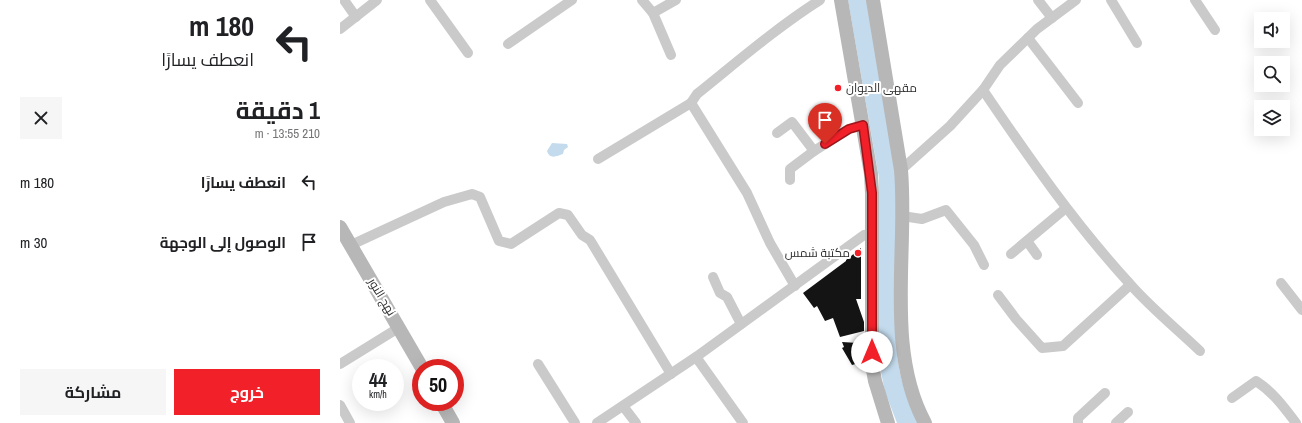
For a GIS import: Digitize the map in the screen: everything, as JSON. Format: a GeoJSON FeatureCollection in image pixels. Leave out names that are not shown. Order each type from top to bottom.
{"type":"FeatureCollection","features":[{"type":"Feature","properties":{"kind":"street"},"geometry":{"type":"LineString","coordinates":[[344,0],[356,17]]}},
{"type":"Feature","properties":{"kind":"street"},"geometry":{"type":"LineString","coordinates":[[340,29],[377,0]]}},
{"type":"Feature","properties":{"kind":"street"},"geometry":{"type":"LineString","coordinates":[[430,0],[468,53]]}},
{"type":"Feature","properties":{"kind":"street"},"geometry":{"type":"LineString","coordinates":[[508,44],[572,0]]}},
{"type":"Feature","properties":{"kind":"street"},"geometry":{"type":"LineString","coordinates":[[642,0],[653,13],[671,55]]}},
{"type":"Feature","properties":{"kind":"street"},"geometry":{"type":"LineString","coordinates":[[653,13],[676,0]]}},
{"type":"Feature","properties":{"kind":"street"},"geometry":{"type":"LineString","coordinates":[[598,159],[692,103],[697,94],[764,40],[792,18],[820,0]]}},
{"type":"Feature","properties":{"kind":"street"},"geometry":{"type":"LineString","coordinates":[[841,0],[871,180],[872,364],[875,381],[888,423]]}},
{"type":"Feature","properties":{"kind":"street"},"geometry":{"type":"LineString","coordinates":[[874,0],[901,170],[904,360],[909,387],[925,423]]}},
{"type":"Feature","properties":{"kind":"street"},"geometry":{"type":"LineString","coordinates":[[1038,0],[1052,18]]}},
{"type":"Feature","properties":{"kind":"street"},"geometry":{"type":"LineString","coordinates":[[901,170],[950,126],[983,90],[1000,64],[1028,38],[1076,0]]}},
{"type":"Feature","properties":{"kind":"street"},"geometry":{"type":"LineString","coordinates":[[1111,0],[1137,42]]}},
{"type":"Feature","properties":{"kind":"street"},"geometry":{"type":"LineString","coordinates":[[1195,0],[1215,30]]}},
{"type":"Feature","properties":{"kind":"street"},"geometry":{"type":"LineString","coordinates":[[1028,38],[1078,103]]}},
{"type":"Feature","properties":{"kind":"street"},"geometry":{"type":"LineString","coordinates":[[983,90],[1027,156],[1066,208],[1130,285],[1200,351]]}},
{"type":"Feature","properties":{"kind":"street"},"geometry":{"type":"LineString","coordinates":[[692,103],[747,194],[770,243],[795,286]]}},
{"type":"Feature","properties":{"kind":"street"},"geometry":{"type":"LineString","coordinates":[[777,133],[792,122],[814,152]]}},
{"type":"Feature","properties":{"kind":"street"},"geometry":{"type":"LineString","coordinates":[[790,180],[790,169],[849,129],[863,125]]}},
{"type":"Feature","properties":{"kind":"street"},"geometry":{"type":"LineString","coordinates":[[351,245],[444,202],[472,194],[480,197],[499,241],[511,244],[559,213],[568,216],[582,235],[590,240],[671,374]]}},
{"type":"Feature","properties":{"kind":"street"},"geometry":{"type":"LineString","coordinates":[[1011,254],[1066,208]]}},
{"type":"Feature","properties":{"kind":"street"},"geometry":{"type":"LineString","coordinates":[[902,216],[922,219],[946,210],[974,245],[984,265]]}},
{"type":"Feature","properties":{"kind":"street","name":"نهج النور"},"geometry":{"type":"LineString","coordinates":[[340,227],[400,327],[417,359]]}},
{"type":"Feature","properties":{"kind":"street"},"geometry":{"type":"LineString","coordinates":[[597,423],[696,357],[864,235],[872,234]]}},
{"type":"Feature","properties":{"kind":"street"},"geometry":{"type":"LineString","coordinates":[[1027,241],[1037,255]]}},
{"type":"Feature","properties":{"kind":"street"},"geometry":{"type":"LineString","coordinates":[[714,276],[720,293],[726,298],[741,324]]}},
{"type":"Feature","properties":{"kind":"street"},"geometry":{"type":"LineString","coordinates":[[1281,283],[1302,310]]}},
{"type":"Feature","properties":{"kind":"street"},"geometry":{"type":"LineString","coordinates":[[998,295],[1016,319],[1042,348],[1052,348],[1063,346],[1130,285]]}},
{"type":"Feature","properties":{"kind":"street"},"geometry":{"type":"LineString","coordinates":[[340,364],[400,327]]}},
{"type":"Feature","properties":{"kind":"street"},"geometry":{"type":"LineString","coordinates":[[696,357],[743,423]]}},
{"type":"Feature","properties":{"kind":"street"},"geometry":{"type":"LineString","coordinates":[[538,364],[575,423]]}},
{"type":"Feature","properties":{"kind":"street"},"geometry":{"type":"LineString","coordinates":[[1232,398],[1256,381],[1266,387],[1282,404],[1296,423]]}},
{"type":"Feature","properties":{"kind":"street"},"geometry":{"type":"LineString","coordinates":[[1078,423],[1078,418],[1105,393]]}},
{"type":"Feature","properties":{"kind":"street"},"geometry":{"type":"LineString","coordinates":[[340,405],[350,423]]}},
{"type":"Feature","properties":{"kind":"street"},"geometry":{"type":"LineString","coordinates":[[624,406],[636,423]]}},
{"type":"Feature","properties":{"kind":"street"},"geometry":{"type":"LineString","coordinates":[[446,411],[452,423]]}},
{"type":"Feature","properties":{"kind":"street"},"geometry":{"type":"LineString","coordinates":[[1116,423],[1128,412]]}},
{"type":"Feature","properties":{"kind":"water"},"geometry":{"type":"Polygon","coordinates":[[[848,0],[867,0],[897,176],[897,349],[899,369],[904,388],[920,423],[897,423],[885,392],[880,367],[878,346],[879,178],[848,0]]]}},
{"type":"Feature","properties":{"kind":"water"},"geometry":{"type":"Polygon","coordinates":[[[552,143],[567,144],[568,147],[564,150],[563,154],[550,156],[547,151],[552,143]]]}},
{"type":"Feature","properties":{"kind":"building"},"geometry":{"type":"Polygon","coordinates":[[[861,248],[861,299],[856,299],[864,322],[864,331],[840,337],[833,318],[825,321],[817,306],[814,308],[803,293],[861,248]]]}},
{"type":"Feature","properties":{"kind":"building"},"geometry":{"type":"Polygon","coordinates":[[[842,342],[858,343],[859,363],[852,365],[842,348],[844,347],[842,342]]]}},
{"type":"Feature","properties":{"kind":"place","name":"مقهى الديوان"},"geometry":{"type":"Point","coordinates":[838,88]}},
{"type":"Feature","properties":{"kind":"place","name":"مكتبة شمس"},"geometry":{"type":"Point","coordinates":[858,253]}},
{"type":"Feature","properties":{"kind":"route"},"geometry":{"type":"LineString","coordinates":[[825,144],[849,129],[863,125],[871,174],[872,193],[872,352]]}}]}
